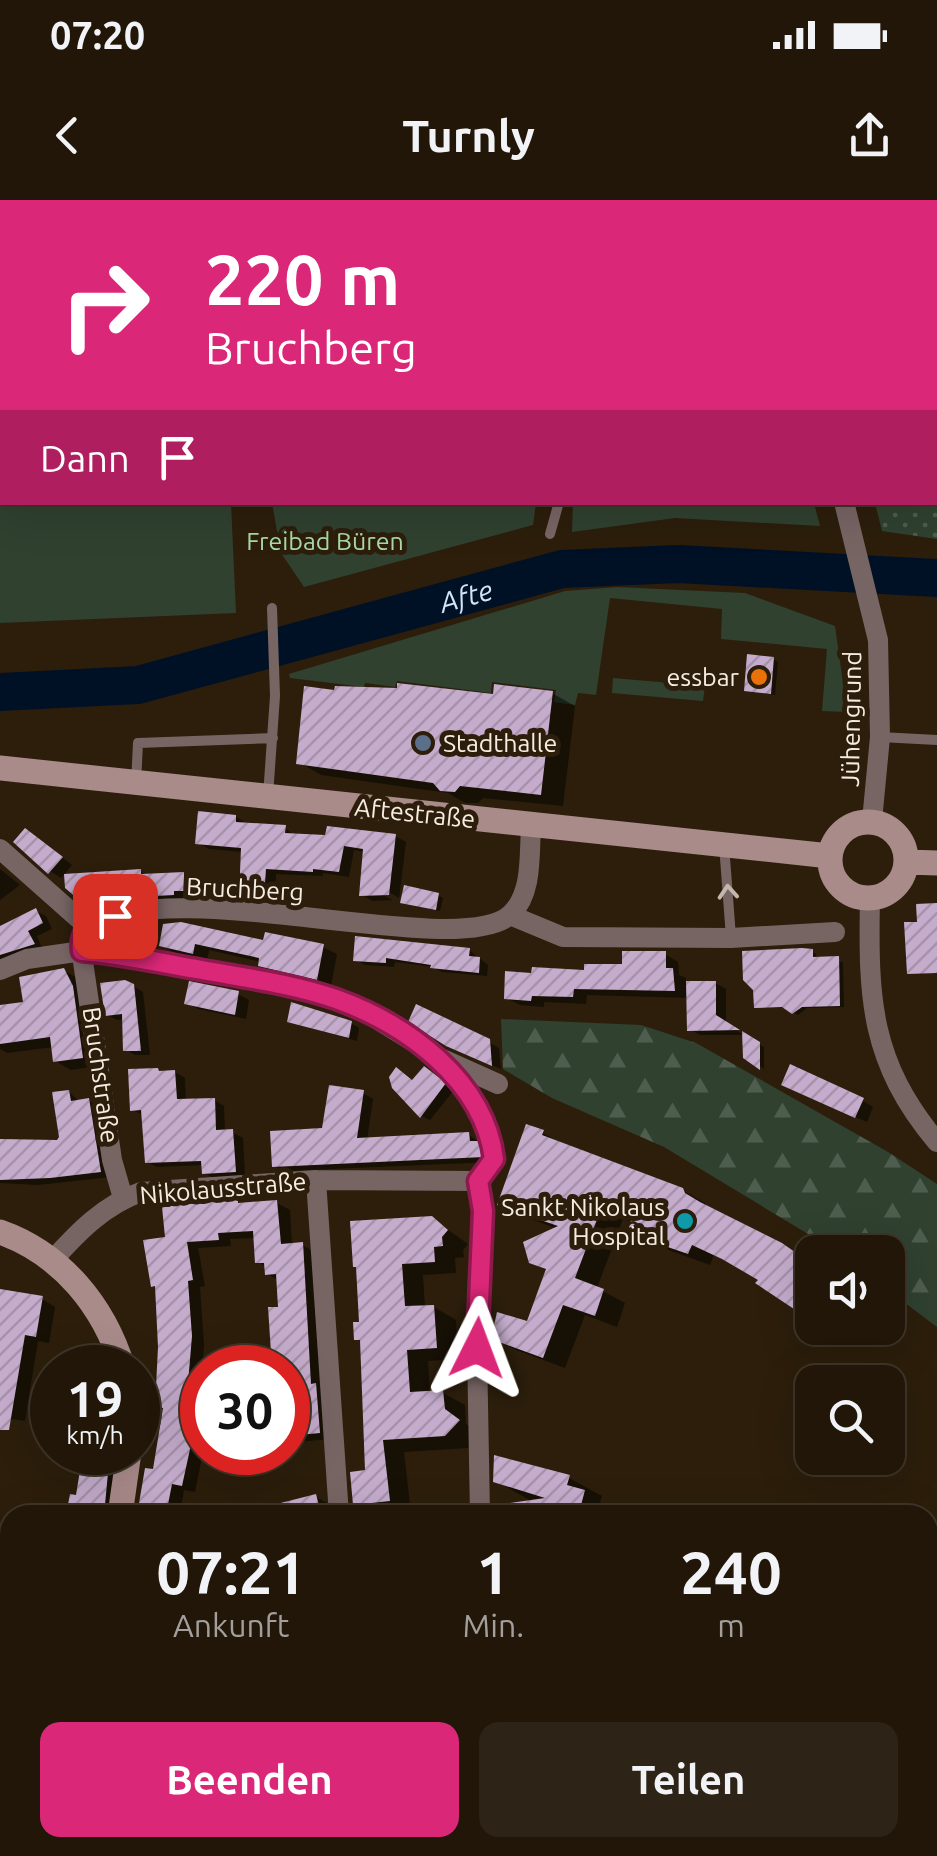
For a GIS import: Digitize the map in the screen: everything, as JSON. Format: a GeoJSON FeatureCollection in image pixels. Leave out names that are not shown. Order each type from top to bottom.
{"type":"FeatureCollection","features":[{"type":"Feature","properties":{"kind":"main road","name":"Aftestraße"},"geometry":{"type":"LineString","coordinates":[[0,768],[830,856]]}},
{"type":"Feature","properties":{"kind":"main road"},"geometry":{"type":"LineString","coordinates":[[872,821],[894,830],[905,850],[906,862],[904,873],[891,891],[870,898],[859,897],[834,878],[832,844],[848,826],[872,821]]}},
{"type":"Feature","properties":{"kind":"main road"},"geometry":{"type":"LineString","coordinates":[[906,862],[937,863]]}},
{"type":"Feature","properties":{"kind":"main road"},"geometry":{"type":"LineString","coordinates":[[0,1232],[52,1260],[90,1300],[115,1345]]}},
{"type":"Feature","properties":{"kind":"main road"},"geometry":{"type":"LineString","coordinates":[[121,1505],[126,1475]]}},
{"type":"Feature","properties":{"kind":"street","name":"Jühengrund"},"geometry":{"type":"LineString","coordinates":[[847,513],[878,640],[880,737],[872,821]]}},
{"type":"Feature","properties":{"kind":"street"},"geometry":{"type":"LineString","coordinates":[[531,826],[526,885],[522,900],[510,916],[563,937],[731,938],[836,932]]}},
{"type":"Feature","properties":{"kind":"street"},"geometry":{"type":"LineString","coordinates":[[0,850],[88,927],[81,937],[82,951]]}},
{"type":"Feature","properties":{"kind":"street"},"geometry":{"type":"LineString","coordinates":[[870,898],[868,954],[874,1022],[882,1053],[916,1117],[937,1142]]}},
{"type":"Feature","properties":{"kind":"street","name":"Bruchberg"},"geometry":{"type":"LineString","coordinates":[[88,927],[129,913],[168,910],[438,928],[488,926],[510,916]]}},
{"type":"Feature","properties":{"kind":"street"},"geometry":{"type":"LineString","coordinates":[[0,970],[27,959],[82,951],[133,955],[320,994],[381,1021],[440,1058],[498,1084]]}},
{"type":"Feature","properties":{"kind":"street","name":"Bruchstraße"},"geometry":{"type":"LineString","coordinates":[[82,951],[112,1160],[123,1198]]}},
{"type":"Feature","properties":{"kind":"street"},"geometry":{"type":"LineString","coordinates":[[316,1180],[338,1505]]}},
{"type":"Feature","properties":{"kind":"street","name":"Nikolausstraße"},"geometry":{"type":"LineString","coordinates":[[52,1260],[76,1234],[123,1198],[155,1189],[316,1180],[478,1181]]}},
{"type":"Feature","properties":{"kind":"street"},"geometry":{"type":"LineString","coordinates":[[478,1181],[483,1211],[477,1348],[479,1505]]}},
{"type":"Feature","properties":{"kind":"lane"},"geometry":{"type":"LineString","coordinates":[[550,534],[558,505]]}},
{"type":"Feature","properties":{"kind":"lane"},"geometry":{"type":"LineString","coordinates":[[268,797],[275,681],[272,608]]}},
{"type":"Feature","properties":{"kind":"lane"},"geometry":{"type":"LineString","coordinates":[[880,737],[937,740]]}},
{"type":"Feature","properties":{"kind":"lane"},"geometry":{"type":"LineString","coordinates":[[136,782],[138,743],[272,738]]}},
{"type":"Feature","properties":{"kind":"lane"},"geometry":{"type":"LineString","coordinates":[[724,845],[731,938]]}},
{"type":"Feature","properties":{"kind":"lane"},"geometry":{"type":"LineString","coordinates":[[440,1058],[464,1088],[491,1140],[494,1159],[478,1181]]}},
{"type":"Feature","properties":{"kind":"green space"},"geometry":{"type":"Polygon","coordinates":[[[0,505],[231,505],[236,613],[0,623],[0,505]]]}},
{"type":"Feature","properties":{"kind":"green space","name":"Freibad Büren"},"geometry":{"type":"Polygon","coordinates":[[[273,505],[536,505],[533,525],[304,587],[281,553],[273,505]]]}},
{"type":"Feature","properties":{"kind":"green space"},"geometry":{"type":"Polygon","coordinates":[[[573,505],[815,505],[820,526],[675,518],[572,532],[573,505]]]}},
{"type":"Feature","properties":{"kind":"green space"},"geometry":{"type":"Polygon","coordinates":[[[876,505],[937,505],[937,539],[882,531],[876,505]]]}},
{"type":"Feature","properties":{"kind":"green space"},"geometry":{"type":"Polygon","coordinates":[[[617,587],[745,593],[835,626],[847,712],[822,711],[827,649],[721,639],[722,609],[610,598],[596,695],[578,693],[575,705],[554,702],[556,690],[492,682],[491,693],[397,681],[395,687],[365,683],[364,687],[290,678],[289,674],[565,591],[617,587]]]}},
{"type":"Feature","properties":{"kind":"green space"},"geometry":{"type":"Polygon","coordinates":[[[613,678],[705,686],[703,701],[612,693],[613,678]]]}},
{"type":"Feature","properties":{"kind":"green space"},"geometry":{"type":"Polygon","coordinates":[[[501,1019],[641,1025],[696,1043],[888,1152],[937,1184],[937,1327],[905,1303],[905,1235],[810,1235],[664,1147],[552,1098],[503,1069],[501,1019]]]}},
{"type":"Feature","properties":{"kind":"building"},"geometry":{"type":"Polygon","coordinates":[[[747,654],[774,657],[771,694],[744,691],[747,654]]]}},
{"type":"Feature","properties":{"kind":"building","name":"Stadthalle"},"geometry":{"type":"Polygon","coordinates":[[[397,683],[493,694],[494,684],[553,691],[541,795],[460,786],[455,792],[440,791],[433,783],[296,764],[304,686],[334,690],[335,686],[397,688],[397,683]]]}},
{"type":"Feature","properties":{"kind":"building"},"geometry":{"type":"Polygon","coordinates":[[[198,811],[236,815],[236,822],[286,825],[285,833],[325,835],[327,826],[396,834],[389,895],[359,896],[363,849],[344,846],[339,872],[266,869],[264,898],[239,896],[241,848],[195,844],[198,811]]]}},
{"type":"Feature","properties":{"kind":"building"},"geometry":{"type":"Polygon","coordinates":[[[25,828],[63,857],[48,874],[13,842],[25,828]]]}},
{"type":"Feature","properties":{"kind":"building"},"geometry":{"type":"Polygon","coordinates":[[[141,869],[141,874],[184,872],[184,891],[174,891],[174,895],[79,900],[65,888],[64,874],[141,869]]]}},
{"type":"Feature","properties":{"kind":"building"},"geometry":{"type":"Polygon","coordinates":[[[404,885],[439,893],[436,910],[400,903],[404,885]]]}},
{"type":"Feature","properties":{"kind":"building"},"geometry":{"type":"Polygon","coordinates":[[[937,903],[937,973],[907,974],[904,922],[917,922],[916,904],[937,903]]]}},
{"type":"Feature","properties":{"kind":"building"},"geometry":{"type":"Polygon","coordinates":[[[36,908],[43,923],[28,931],[35,944],[0,955],[0,926],[36,908]]]}},
{"type":"Feature","properties":{"kind":"building"},"geometry":{"type":"Polygon","coordinates":[[[181,922],[263,940],[265,932],[324,944],[317,980],[258,966],[259,958],[195,944],[193,954],[159,946],[163,924],[181,922]]]}},
{"type":"Feature","properties":{"kind":"building"},"geometry":{"type":"Polygon","coordinates":[[[355,936],[470,948],[469,956],[480,957],[479,973],[386,958],[386,963],[353,961],[355,936]]]}},
{"type":"Feature","properties":{"kind":"building"},"geometry":{"type":"Polygon","coordinates":[[[813,949],[813,957],[839,956],[840,1006],[802,1007],[792,1014],[782,1007],[754,1008],[753,990],[743,980],[742,951],[813,949]]]}},
{"type":"Feature","properties":{"kind":"building"},"geometry":{"type":"Polygon","coordinates":[[[622,951],[666,951],[666,968],[673,968],[675,991],[574,989],[573,997],[504,999],[505,971],[531,973],[532,967],[584,970],[584,964],[622,964],[622,951]]]}},
{"type":"Feature","properties":{"kind":"building"},"geometry":{"type":"Polygon","coordinates":[[[64,968],[73,986],[83,1058],[53,1062],[50,1037],[0,1044],[0,1005],[23,1002],[19,977],[64,968]]]}},
{"type":"Feature","properties":{"kind":"building"},"geometry":{"type":"Polygon","coordinates":[[[125,980],[134,984],[141,1051],[123,1051],[122,1014],[105,1016],[100,983],[125,980]]]}},
{"type":"Feature","properties":{"kind":"building"},"geometry":{"type":"Polygon","coordinates":[[[189,981],[239,991],[235,1015],[184,1004],[189,981]]]}},
{"type":"Feature","properties":{"kind":"building"},"geometry":{"type":"Polygon","coordinates":[[[686,981],[716,981],[716,1015],[740,1030],[687,1031],[686,981]]]}},
{"type":"Feature","properties":{"kind":"building"},"geometry":{"type":"Polygon","coordinates":[[[291,1002],[352,1021],[349,1038],[287,1022],[291,1002]]]}},
{"type":"Feature","properties":{"kind":"building"},"geometry":{"type":"Polygon","coordinates":[[[416,1004],[490,1039],[492,1066],[446,1046],[408,1022],[416,1004]]]}},
{"type":"Feature","properties":{"kind":"building"},"geometry":{"type":"Polygon","coordinates":[[[742,1031],[760,1042],[760,1070],[743,1058],[742,1031]]]}},
{"type":"Feature","properties":{"kind":"building"},"geometry":{"type":"Polygon","coordinates":[[[790,1064],[864,1098],[855,1118],[781,1085],[790,1064]]]}},
{"type":"Feature","properties":{"kind":"building"},"geometry":{"type":"Polygon","coordinates":[[[424,1066],[446,1083],[420,1118],[392,1088],[389,1077],[396,1067],[412,1080],[424,1066]]]}},
{"type":"Feature","properties":{"kind":"building"},"geometry":{"type":"Polygon","coordinates":[[[128,1069],[175,1070],[177,1099],[215,1098],[216,1130],[233,1129],[236,1172],[202,1174],[201,1161],[145,1163],[141,1110],[130,1111],[128,1069]]]}},
{"type":"Feature","properties":{"kind":"building"},"geometry":{"type":"Polygon","coordinates":[[[329,1085],[364,1090],[357,1138],[469,1132],[470,1141],[480,1141],[484,1157],[272,1167],[270,1131],[322,1128],[329,1085]]]}},
{"type":"Feature","properties":{"kind":"building"},"geometry":{"type":"Polygon","coordinates":[[[69,1090],[71,1101],[89,1098],[101,1172],[0,1180],[0,1139],[57,1140],[52,1092],[69,1090]]]}},
{"type":"Feature","properties":{"kind":"building","name":"Sankt Nikolaus Hospital"},"geometry":{"type":"Polygon","coordinates":[[[526,1124],[544,1130],[542,1135],[683,1188],[700,1202],[795,1252],[795,1308],[722,1259],[692,1245],[688,1254],[627,1233],[631,1220],[601,1209],[575,1278],[604,1289],[595,1316],[563,1305],[543,1358],[491,1339],[497,1312],[527,1321],[546,1269],[529,1263],[523,1242],[558,1226],[497,1205],[526,1124]]]}},
{"type":"Feature","properties":{"kind":"building"},"geometry":{"type":"Polygon","coordinates":[[[238,1199],[238,1203],[277,1200],[281,1244],[303,1242],[309,1345],[270,1345],[268,1307],[278,1307],[276,1274],[265,1275],[264,1263],[255,1263],[253,1231],[218,1233],[219,1240],[187,1242],[193,1280],[188,1281],[191,1345],[180,1345],[180,1475],[184,1475],[182,1486],[172,1484],[168,1505],[139,1505],[144,1475],[160,1475],[163,1408],[155,1286],[151,1287],[143,1240],[165,1237],[162,1207],[238,1199]]]}},
{"type":"Feature","properties":{"kind":"building"},"geometry":{"type":"Polygon","coordinates":[[[432,1216],[448,1230],[442,1237],[443,1246],[434,1247],[435,1262],[402,1264],[405,1306],[434,1305],[437,1348],[407,1350],[410,1392],[443,1390],[445,1409],[460,1420],[445,1436],[383,1440],[390,1501],[353,1505],[350,1472],[365,1470],[360,1340],[354,1340],[353,1322],[359,1322],[356,1267],[350,1221],[432,1216]]]}},
{"type":"Feature","properties":{"kind":"building"},"geometry":{"type":"Polygon","coordinates":[[[0,1289],[43,1296],[36,1337],[25,1335],[9,1430],[0,1430],[0,1289]]]}},
{"type":"Feature","properties":{"kind":"building"},"geometry":{"type":"Polygon","coordinates":[[[310,1366],[311,1384],[316,1383],[320,1433],[310,1434],[310,1366]]]}},
{"type":"Feature","properties":{"kind":"building"},"geometry":{"type":"Polygon","coordinates":[[[494,1455],[570,1475],[567,1485],[585,1490],[581,1505],[495,1505],[545,1498],[493,1482],[494,1455]]]}},
{"type":"Feature","properties":{"kind":"building"},"geometry":{"type":"Polygon","coordinates":[[[79,1475],[108,1475],[105,1505],[68,1505],[70,1494],[76,1495],[79,1475]]]}},
{"type":"Feature","properties":{"kind":"building"},"geometry":{"type":"Polygon","coordinates":[[[316,1494],[319,1505],[273,1505],[316,1494]]]}},
{"type":"Feature","properties":{"kind":"waterway","name":"Afte"},"geometry":{"type":"LineString","coordinates":[[0,692],[138,685],[562,569],[678,564],[937,578]]}},
{"type":"Feature","properties":{"kind":"place","name":"essbar"},"geometry":{"type":"Point","coordinates":[759,677]}},
{"type":"Feature","properties":{"kind":"place","name":"Stadthalle"},"geometry":{"type":"Point","coordinates":[423,743]}},
{"type":"Feature","properties":{"kind":"place","name":"Sankt Nikolaus Hospital"},"geometry":{"type":"Point","coordinates":[685,1221]}},
{"type":"Feature","properties":{"kind":"route"},"geometry":{"type":"LineString","coordinates":[[115,916],[88,927],[81,937],[82,951],[133,955],[320,994],[381,1021],[440,1058],[464,1088],[484,1124],[494,1159],[478,1181],[483,1211],[477,1348]]}}]}
